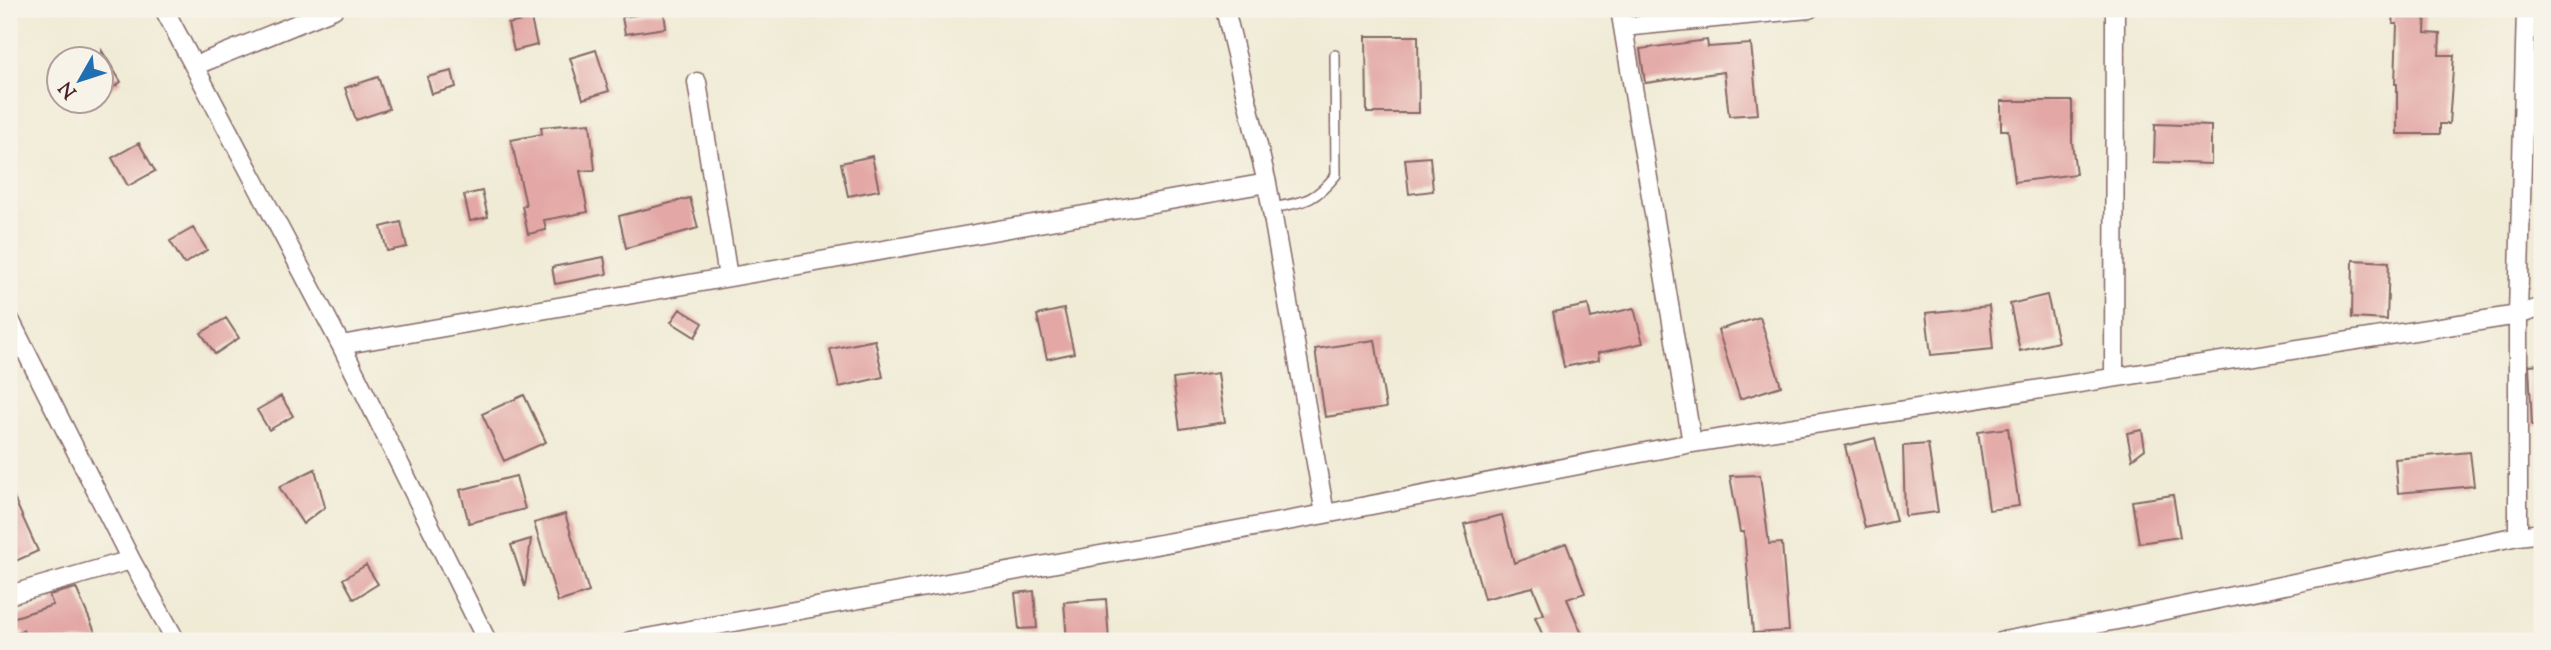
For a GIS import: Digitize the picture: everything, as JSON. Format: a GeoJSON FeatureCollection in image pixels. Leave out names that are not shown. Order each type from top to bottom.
{"type":"FeatureCollection","features":[{"type":"Feature","properties":{"kind":"street"},"geometry":{"type":"LineString","coordinates":[[164,9],[341,345],[487,641]]}},
{"type":"Feature","properties":{"kind":"street"},"geometry":{"type":"LineString","coordinates":[[194,66],[334,9]]}},
{"type":"Feature","properties":{"kind":"street"},"geometry":{"type":"LineString","coordinates":[[1225,9],[1272,208],[1325,514]]}},
{"type":"Feature","properties":{"kind":"street"},"geometry":{"type":"LineString","coordinates":[[1692,443],[1621,18],[1809,9]]}},
{"type":"Feature","properties":{"kind":"street"},"geometry":{"type":"LineString","coordinates":[[2114,377],[2115,9]]}},
{"type":"Feature","properties":{"kind":"street"},"geometry":{"type":"LineString","coordinates":[[2518,536],[2518,315],[2526,9]]}},
{"type":"Feature","properties":{"kind":"street"},"geometry":{"type":"LineString","coordinates":[[697,82],[728,277]]}},
{"type":"Feature","properties":{"kind":"street"},"geometry":{"type":"LineString","coordinates":[[341,345],[1267,183]]}},
{"type":"Feature","properties":{"kind":"street"},"geometry":{"type":"LineString","coordinates":[[630,641],[1325,514],[1692,443],[2518,315],[2542,307]]}},
{"type":"Feature","properties":{"kind":"street"},"geometry":{"type":"LineString","coordinates":[[9,318],[16,350],[176,641]]}},
{"type":"Feature","properties":{"kind":"street"},"geometry":{"type":"LineString","coordinates":[[2003,641],[2542,533]]}},
{"type":"Feature","properties":{"kind":"street"},"geometry":{"type":"LineString","coordinates":[[9,595],[131,560]]}},
{"type":"Feature","properties":{"kind":"lane"},"geometry":{"type":"LineString","coordinates":[[1272,208],[1317,196],[1336,175],[1335,55]]}},
{"type":"Feature","properties":{"kind":"building"},"geometry":{"type":"Polygon","coordinates":[[[2393,9],[2426,9],[2425,33],[2440,34],[2439,55],[2454,55],[2449,124],[2440,124],[2440,134],[2397,134],[2397,24],[2393,24],[2393,9]]]}},
{"type":"Feature","properties":{"kind":"building"},"geometry":{"type":"Polygon","coordinates":[[[664,11],[666,28],[625,34],[622,17],[664,11]]]}},
{"type":"Feature","properties":{"kind":"building"},"geometry":{"type":"Polygon","coordinates":[[[531,19],[537,45],[514,51],[508,24],[531,19]]]}},
{"type":"Feature","properties":{"kind":"building"},"geometry":{"type":"Polygon","coordinates":[[[1366,36],[1418,36],[1419,113],[1367,113],[1366,36]]]}},
{"type":"Feature","properties":{"kind":"building"},"geometry":{"type":"Polygon","coordinates":[[[1707,40],[1708,47],[1751,44],[1758,114],[1729,116],[1724,72],[1645,83],[1640,49],[1707,40]]]}},
{"type":"Feature","properties":{"kind":"building"},"geometry":{"type":"Polygon","coordinates":[[[596,50],[609,91],[583,99],[570,58],[596,50]]]}},
{"type":"Feature","properties":{"kind":"building"},"geometry":{"type":"Polygon","coordinates":[[[452,71],[456,87],[432,94],[427,77],[452,71]]]}},
{"type":"Feature","properties":{"kind":"building"},"geometry":{"type":"Polygon","coordinates":[[[378,77],[389,109],[356,120],[345,88],[378,77]]]}},
{"type":"Feature","properties":{"kind":"building"},"geometry":{"type":"Polygon","coordinates":[[[2001,101],[2072,101],[2072,142],[2076,174],[2015,182],[2008,130],[2001,130],[2001,101]]]}},
{"type":"Feature","properties":{"kind":"building"},"geometry":{"type":"Polygon","coordinates":[[[590,123],[595,170],[580,171],[588,212],[544,220],[546,230],[528,234],[522,206],[526,205],[511,140],[542,134],[541,127],[590,123]]]}},
{"type":"Feature","properties":{"kind":"building"},"geometry":{"type":"Polygon","coordinates":[[[2155,124],[2211,126],[2211,164],[2154,162],[2155,124]]]}},
{"type":"Feature","properties":{"kind":"building"},"geometry":{"type":"Polygon","coordinates":[[[139,143],[155,171],[128,186],[112,158],[139,143]]]}},
{"type":"Feature","properties":{"kind":"building"},"geometry":{"type":"Polygon","coordinates":[[[872,156],[879,190],[848,196],[841,163],[872,156]]]}},
{"type":"Feature","properties":{"kind":"building"},"geometry":{"type":"Polygon","coordinates":[[[1430,157],[1433,191],[1409,194],[1405,159],[1430,157]]]}},
{"type":"Feature","properties":{"kind":"building"},"geometry":{"type":"Polygon","coordinates":[[[482,191],[488,217],[470,221],[464,195],[482,191]]]}},
{"type":"Feature","properties":{"kind":"building"},"geometry":{"type":"Polygon","coordinates":[[[690,198],[698,228],[626,248],[619,216],[690,198]]]}},
{"type":"Feature","properties":{"kind":"building"},"geometry":{"type":"Polygon","coordinates":[[[401,222],[407,247],[387,251],[381,227],[401,222]]]}},
{"type":"Feature","properties":{"kind":"building"},"geometry":{"type":"Polygon","coordinates":[[[193,228],[207,250],[184,264],[170,241],[193,228]]]}},
{"type":"Feature","properties":{"kind":"building"},"geometry":{"type":"Polygon","coordinates":[[[604,257],[607,274],[555,284],[552,267],[604,257]]]}},
{"type":"Feature","properties":{"kind":"building"},"geometry":{"type":"Polygon","coordinates":[[[2353,260],[2389,262],[2387,320],[2352,318],[2353,260]]]}},
{"type":"Feature","properties":{"kind":"building"},"geometry":{"type":"Polygon","coordinates":[[[2047,295],[2058,342],[2020,351],[2010,304],[2047,295]]]}},
{"type":"Feature","properties":{"kind":"building"},"geometry":{"type":"Polygon","coordinates":[[[1588,305],[1591,318],[1634,308],[1643,343],[1598,353],[1599,360],[1564,367],[1553,312],[1588,305]]]}},
{"type":"Feature","properties":{"kind":"building"},"geometry":{"type":"Polygon","coordinates":[[[1989,306],[1993,349],[1931,355],[1926,313],[1989,306]]]}},
{"type":"Feature","properties":{"kind":"building"},"geometry":{"type":"Polygon","coordinates":[[[680,309],[703,323],[695,337],[671,322],[680,309]]]}},
{"type":"Feature","properties":{"kind":"building"},"geometry":{"type":"Polygon","coordinates":[[[1064,309],[1074,353],[1047,359],[1037,315],[1064,309]]]}},
{"type":"Feature","properties":{"kind":"building"},"geometry":{"type":"Polygon","coordinates":[[[1760,317],[1781,386],[1740,399],[1718,330],[1760,317]]]}},
{"type":"Feature","properties":{"kind":"building"},"geometry":{"type":"Polygon","coordinates":[[[226,318],[239,338],[215,354],[201,333],[226,318]]]}},
{"type":"Feature","properties":{"kind":"building"},"geometry":{"type":"Polygon","coordinates":[[[875,340],[883,377],[839,387],[830,349],[875,340]]]}},
{"type":"Feature","properties":{"kind":"building"},"geometry":{"type":"Polygon","coordinates":[[[1375,340],[1386,408],[1325,417],[1315,349],[1375,340]]]}},
{"type":"Feature","properties":{"kind":"building"},"geometry":{"type":"Polygon","coordinates":[[[2540,364],[2542,426],[2532,426],[2529,365],[2540,364]]]}},
{"type":"Feature","properties":{"kind":"building"},"geometry":{"type":"Polygon","coordinates":[[[1218,373],[1225,422],[1180,429],[1173,379],[1218,373]]]}},
{"type":"Feature","properties":{"kind":"building"},"geometry":{"type":"Polygon","coordinates":[[[524,395],[546,442],[504,461],[482,414],[524,395]]]}},
{"type":"Feature","properties":{"kind":"building"},"geometry":{"type":"Polygon","coordinates":[[[281,396],[293,416],[269,430],[257,410],[281,396]]]}},
{"type":"Feature","properties":{"kind":"building"},"geometry":{"type":"Polygon","coordinates":[[[2008,428],[2019,506],[1989,510],[1978,432],[2008,428]]]}},
{"type":"Feature","properties":{"kind":"building"},"geometry":{"type":"Polygon","coordinates":[[[2142,430],[2145,449],[2132,459],[2127,433],[2142,430]]]}},
{"type":"Feature","properties":{"kind":"building"},"geometry":{"type":"Polygon","coordinates":[[[1875,438],[1896,521],[1865,528],[1845,446],[1875,438]]]}},
{"type":"Feature","properties":{"kind":"building"},"geometry":{"type":"Polygon","coordinates":[[[1928,444],[1938,512],[1905,516],[1903,446],[1928,444]]]}},
{"type":"Feature","properties":{"kind":"building"},"geometry":{"type":"Polygon","coordinates":[[[2470,452],[2474,486],[2398,493],[2395,459],[2470,452]]]}},
{"type":"Feature","properties":{"kind":"building"},"geometry":{"type":"Polygon","coordinates":[[[315,469],[325,507],[303,524],[279,487],[315,469]]]}},
{"type":"Feature","properties":{"kind":"building"},"geometry":{"type":"Polygon","coordinates":[[[1760,475],[1769,544],[1782,543],[1789,631],[1753,633],[1744,532],[1740,532],[1730,476],[1760,475]]]}},
{"type":"Feature","properties":{"kind":"building"},"geometry":{"type":"Polygon","coordinates":[[[516,476],[525,509],[469,523],[460,490],[516,476]]]}},
{"type":"Feature","properties":{"kind":"building"},"geometry":{"type":"Polygon","coordinates":[[[9,487],[38,551],[9,564],[9,487]]]}},
{"type":"Feature","properties":{"kind":"building"},"geometry":{"type":"Polygon","coordinates":[[[2173,495],[2180,537],[2139,543],[2132,501],[2173,495]]]}},
{"type":"Feature","properties":{"kind":"building"},"geometry":{"type":"Polygon","coordinates":[[[565,514],[589,592],[558,602],[534,523],[565,514]]]}},
{"type":"Feature","properties":{"kind":"building"},"geometry":{"type":"Polygon","coordinates":[[[1502,515],[1514,563],[1566,543],[1585,593],[1567,599],[1585,641],[1545,641],[1535,617],[1544,614],[1533,587],[1484,599],[1464,524],[1502,515]]]}},
{"type":"Feature","properties":{"kind":"building"},"geometry":{"type":"Polygon","coordinates":[[[531,539],[525,587],[511,545],[531,539]]]}},
{"type":"Feature","properties":{"kind":"building"},"geometry":{"type":"Polygon","coordinates":[[[366,565],[378,584],[354,599],[343,579],[366,565]]]}},
{"type":"Feature","properties":{"kind":"building"},"geometry":{"type":"Polygon","coordinates":[[[76,588],[99,641],[27,641],[23,630],[9,637],[9,619],[53,605],[49,595],[76,588]]]}},
{"type":"Feature","properties":{"kind":"building"},"geometry":{"type":"Polygon","coordinates":[[[1034,591],[1037,628],[1019,629],[1015,593],[1034,591]]]}},
{"type":"Feature","properties":{"kind":"building"},"geometry":{"type":"Polygon","coordinates":[[[1106,599],[1109,641],[1067,641],[1064,602],[1106,599]]]}}]}
